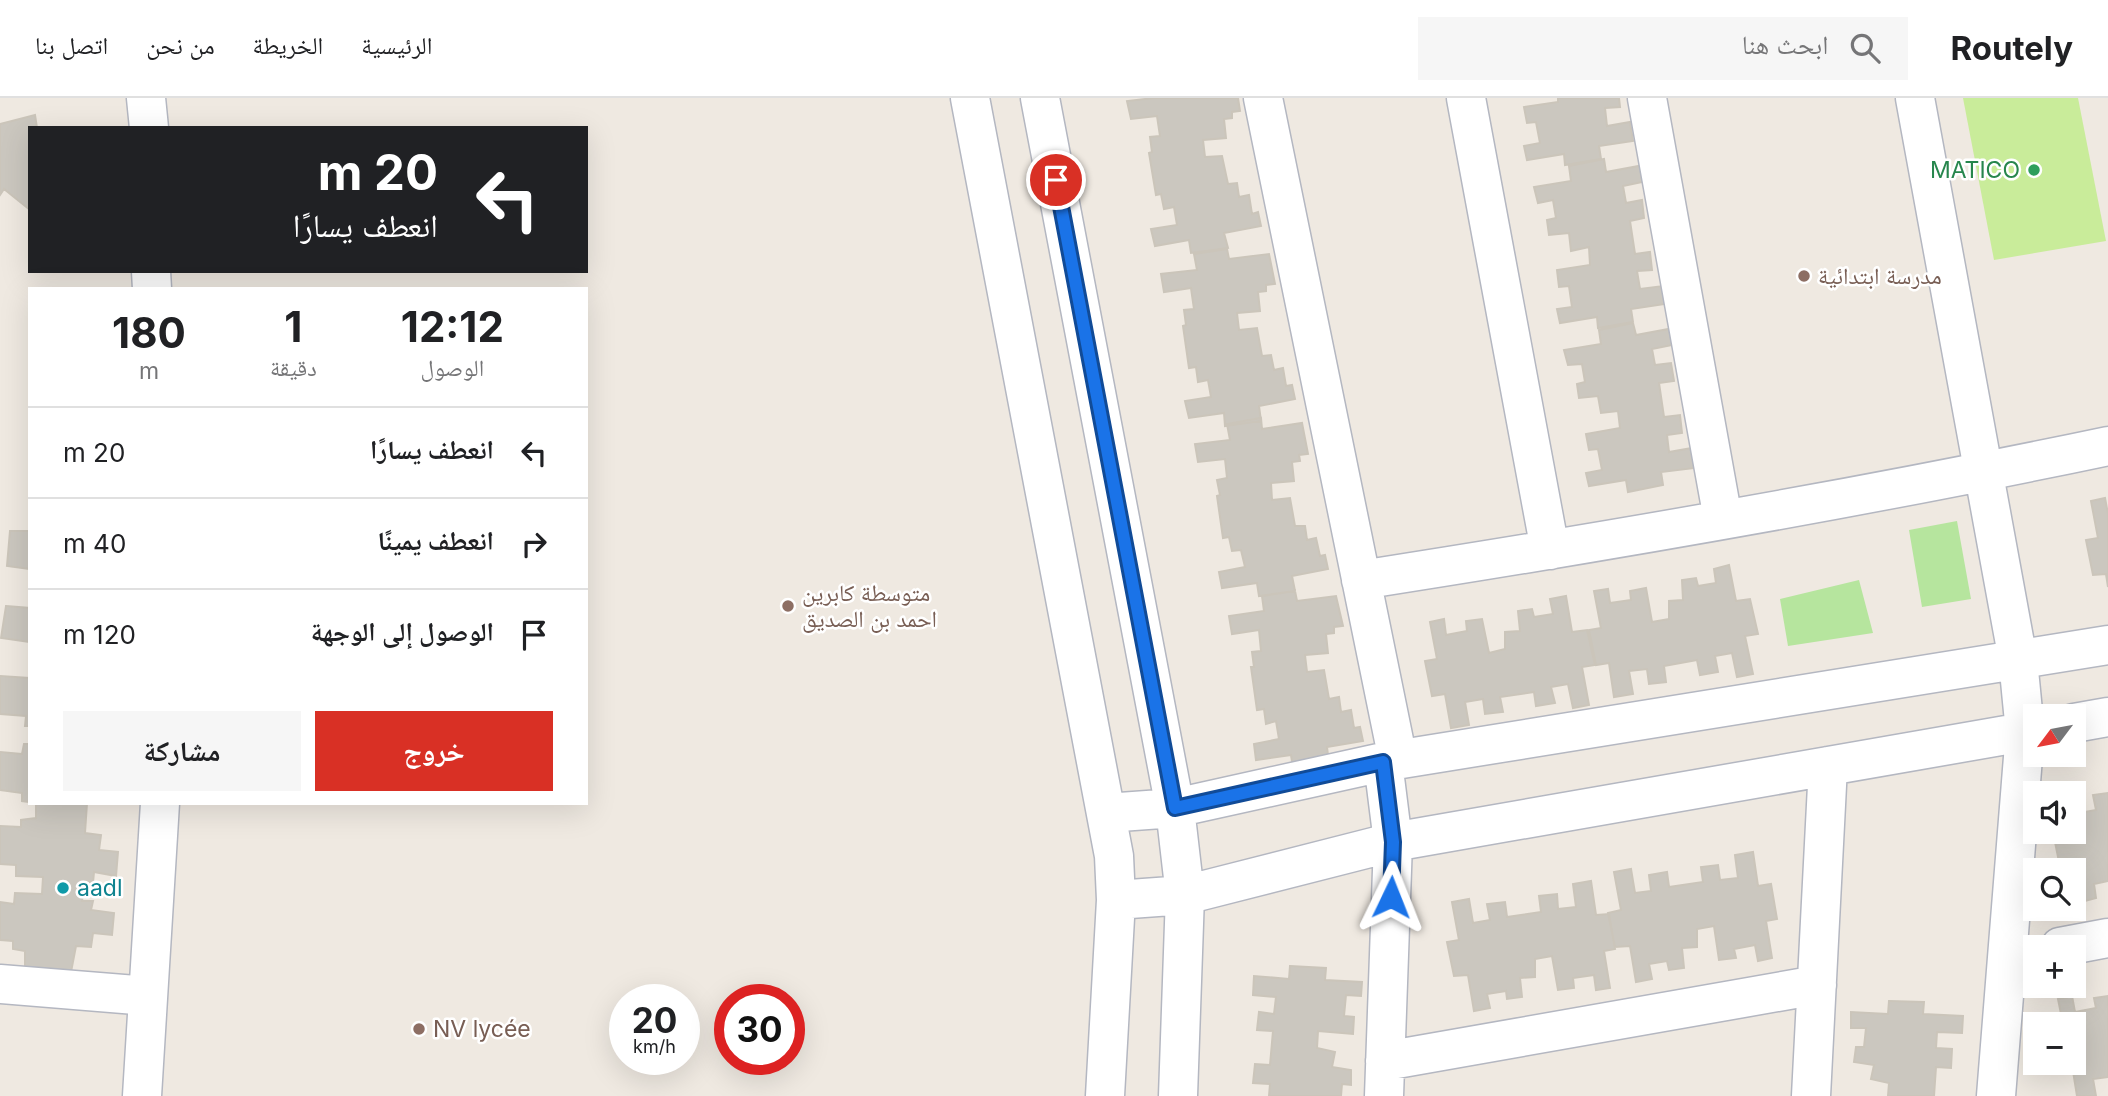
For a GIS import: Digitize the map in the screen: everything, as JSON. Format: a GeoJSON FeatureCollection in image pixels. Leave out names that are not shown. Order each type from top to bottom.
{"type":"FeatureCollection","features":[{"type":"Feature","properties":{"kind":"street"},"geometry":{"type":"LineString","coordinates":[[146,98],[149,126]]}},
{"type":"Feature","properties":{"kind":"street"},"geometry":{"type":"LineString","coordinates":[[970,98],[1114,856],[1116,900],[1105,1096]]}},
{"type":"Feature","properties":{"kind":"street"},"geometry":{"type":"LineString","coordinates":[[1040,98],[1175,808],[1185,895],[1178,1096]]}},
{"type":"Feature","properties":{"kind":"street"},"geometry":{"type":"LineString","coordinates":[[1263,98],[1361,580],[1390,761],[1393,842],[1384,1079],[1817,985]]}},
{"type":"Feature","properties":{"kind":"street"},"geometry":{"type":"LineString","coordinates":[[1466,98],[1550,550]]}},
{"type":"Feature","properties":{"kind":"street"},"geometry":{"type":"LineString","coordinates":[[1647,98],[1723,519]]}},
{"type":"Feature","properties":{"kind":"street"},"geometry":{"type":"LineString","coordinates":[[1915,98],[2025,704]]}},
{"type":"Feature","properties":{"kind":"street"},"geometry":{"type":"LineString","coordinates":[[1361,580],[1723,519],[1984,472],[2108,446]]}},
{"type":"Feature","properties":{"kind":"street"},"geometry":{"type":"LineString","coordinates":[[1106,813],[1175,808],[1390,761],[2108,645]]}},
{"type":"Feature","properties":{"kind":"street"},"geometry":{"type":"LineString","coordinates":[[2086,721],[2108,717]]}},
{"type":"Feature","properties":{"kind":"street"},"geometry":{"type":"LineString","coordinates":[[1116,900],[1185,895],[1393,842],[2023,732]]}},
{"type":"Feature","properties":{"kind":"street"},"geometry":{"type":"LineString","coordinates":[[1811,1096],[1828,766]]}},
{"type":"Feature","properties":{"kind":"street"},"geometry":{"type":"LineString","coordinates":[[1996,1096],[2021,953],[2029,767]]}},
{"type":"Feature","properties":{"kind":"street"},"geometry":{"type":"LineString","coordinates":[[142,1096],[160,805]]}},
{"type":"Feature","properties":{"kind":"street"},"geometry":{"type":"LineString","coordinates":[[2086,943],[2108,939]]}},
{"type":"Feature","properties":{"kind":"street"},"geometry":{"type":"LineString","coordinates":[[0,984],[148,996]]}},
{"type":"Feature","properties":{"kind":"green space","name":"MATICO"},"geometry":{"type":"Polygon","coordinates":[[[1963,98],[2078,98],[2106,241],[1994,260],[1963,98]]]}},
{"type":"Feature","properties":{"kind":"green space"},"geometry":{"type":"Polygon","coordinates":[[[1957,521],[1971,599],[1922,607],[1909,530],[1957,521]]]}},
{"type":"Feature","properties":{"kind":"green space"},"geometry":{"type":"Polygon","coordinates":[[[1859,580],[1873,633],[1788,646],[1780,599],[1859,580]]]}},
{"type":"Feature","properties":{"kind":"building"},"geometry":{"type":"Polygon","coordinates":[[[1154,98],[1238,98],[1240,111],[1232,112],[1232,118],[1224,119],[1226,138],[1203,140],[1205,157],[1222,156],[1228,184],[1237,183],[1239,197],[1249,195],[1252,214],[1258,212],[1261,226],[1224,233],[1228,248],[1191,253],[1189,240],[1155,246],[1151,229],[1177,225],[1174,207],[1164,209],[1161,194],[1156,195],[1149,153],[1152,152],[1150,137],[1160,136],[1157,116],[1131,119],[1127,101],[1154,98]]]}},
{"type":"Feature","properties":{"kind":"building"},"geometry":{"type":"Polygon","coordinates":[[[1558,98],[1619,98],[1620,107],[1605,108],[1607,126],[1630,122],[1633,141],[1599,146],[1601,159],[1565,165],[1564,154],[1527,160],[1524,146],[1540,143],[1536,122],[1527,123],[1524,107],[1558,102],[1558,98]]]}},
{"type":"Feature","properties":{"kind":"building"},"geometry":{"type":"Polygon","coordinates":[[[35,115],[37,126],[28,126],[28,208],[4,189],[0,195],[0,124],[35,115]]]}},
{"type":"Feature","properties":{"kind":"building"},"geometry":{"type":"Polygon","coordinates":[[[1604,159],[1606,172],[1644,165],[1647,181],[1623,186],[1626,203],[1642,200],[1644,218],[1630,221],[1635,254],[1650,252],[1652,270],[1637,271],[1640,289],[1663,286],[1665,304],[1631,309],[1633,322],[1598,328],[1597,317],[1560,323],[1557,309],[1572,307],[1569,286],[1559,287],[1557,270],[1590,265],[1589,247],[1571,251],[1569,233],[1549,235],[1547,220],[1556,218],[1553,200],[1538,203],[1534,187],[1571,181],[1569,166],[1604,159]]]}},
{"type":"Feature","properties":{"kind":"building"},"geometry":{"type":"Polygon","coordinates":[[[1227,249],[1229,259],[1269,254],[1275,284],[1266,285],[1266,291],[1258,292],[1260,311],[1237,313],[1239,330],[1257,328],[1262,356],[1271,355],[1274,370],[1283,368],[1286,386],[1292,385],[1295,399],[1259,406],[1261,421],[1225,426],[1224,413],[1189,418],[1185,401],[1211,397],[1208,380],[1198,382],[1196,367],[1189,368],[1183,326],[1186,325],[1184,310],[1194,309],[1191,288],[1164,292],[1161,274],[1197,270],[1194,254],[1227,249]]]}},
{"type":"Feature","properties":{"kind":"building"},"geometry":{"type":"Polygon","coordinates":[[[1633,323],[1636,335],[1674,328],[1677,344],[1652,349],[1655,365],[1671,363],[1674,381],[1659,383],[1664,417],[1680,415],[1682,433],[1667,435],[1669,452],[1692,448],[1695,468],[1661,472],[1663,485],[1628,492],[1626,480],[1589,486],[1586,473],[1602,470],[1598,449],[1589,450],[1586,434],[1620,428],[1618,411],[1601,413],[1598,396],[1579,398],[1577,384],[1585,382],[1582,364],[1568,365],[1564,350],[1601,344],[1599,330],[1633,323]]]}},
{"type":"Feature","properties":{"kind":"building"},"geometry":{"type":"Polygon","coordinates":[[[1261,418],[1262,429],[1302,423],[1308,454],[1299,455],[1300,461],[1292,462],[1294,481],[1271,483],[1272,500],[1290,498],[1295,526],[1305,526],[1307,540],[1316,538],[1320,556],[1325,555],[1328,569],[1292,576],[1295,591],[1259,596],[1257,583],[1222,588],[1219,572],[1245,567],[1241,550],[1232,551],[1229,537],[1223,538],[1217,480],[1227,478],[1225,459],[1198,462],[1195,444],[1230,440],[1227,424],[1261,418]]]}},
{"type":"Feature","properties":{"kind":"building"},"geometry":{"type":"Polygon","coordinates":[[[2105,498],[2108,514],[2108,587],[2106,574],[2093,575],[2086,540],[2098,538],[2091,501],[2105,498]]]}},
{"type":"Feature","properties":{"kind":"building"},"geometry":{"type":"Polygon","coordinates":[[[10,531],[28,531],[28,569],[7,566],[10,531]]]}},
{"type":"Feature","properties":{"kind":"building"},"geometry":{"type":"Polygon","coordinates":[[[1729,565],[1736,601],[1750,599],[1758,634],[1745,636],[1753,674],[1737,677],[1732,653],[1715,656],[1718,672],[1700,675],[1697,660],[1664,666],[1666,682],[1649,684],[1647,669],[1629,671],[1633,694],[1614,697],[1609,663],[1596,665],[1589,630],[1601,628],[1594,591],[1608,589],[1610,603],[1631,600],[1630,591],[1646,588],[1652,622],[1669,619],[1669,601],[1683,600],[1682,580],[1696,578],[1698,586],[1716,583],[1714,569],[1729,565]]]}},
{"type":"Feature","properties":{"kind":"building"},"geometry":{"type":"Polygon","coordinates":[[[1295,591],[1297,601],[1336,596],[1343,626],[1334,627],[1334,633],[1326,634],[1328,653],[1305,655],[1307,672],[1324,670],[1329,699],[1339,697],[1341,712],[1351,710],[1354,728],[1360,727],[1363,741],[1327,747],[1329,763],[1293,768],[1291,755],[1256,760],[1254,744],[1279,739],[1276,721],[1266,724],[1264,709],[1257,710],[1251,667],[1254,667],[1252,652],[1261,651],[1259,630],[1232,634],[1229,616],[1264,611],[1262,596],[1295,591]]]}},
{"type":"Feature","properties":{"kind":"building"},"geometry":{"type":"Polygon","coordinates":[[[1566,596],[1572,632],[1587,630],[1595,665],[1582,667],[1589,705],[1573,708],[1568,684],[1551,687],[1555,703],[1536,706],[1534,692],[1500,697],[1503,712],[1485,714],[1483,699],[1465,702],[1469,725],[1451,728],[1445,694],[1432,696],[1425,661],[1437,659],[1430,622],[1444,619],[1446,635],[1467,631],[1466,621],[1482,619],[1489,653],[1505,649],[1505,632],[1520,631],[1518,611],[1532,609],[1534,617],[1553,614],[1550,599],[1566,596]]]}},
{"type":"Feature","properties":{"kind":"building"},"geometry":{"type":"Polygon","coordinates":[[[6,606],[28,608],[28,642],[1,638],[6,606]]]}},
{"type":"Feature","properties":{"kind":"building"},"geometry":{"type":"Polygon","coordinates":[[[0,676],[28,678],[28,726],[25,726],[26,716],[0,714],[0,676]]]}},
{"type":"Feature","properties":{"kind":"building"},"geometry":{"type":"Polygon","coordinates":[[[24,744],[28,744],[28,802],[22,801],[22,793],[0,790],[0,752],[22,754],[24,744]]]}},
{"type":"Feature","properties":{"kind":"building"},"geometry":{"type":"Polygon","coordinates":[[[2108,793],[2108,881],[2094,884],[2096,898],[2086,901],[2086,858],[2058,858],[2055,844],[2086,844],[2086,812],[2096,810],[2093,795],[2108,793]]]}},
{"type":"Feature","properties":{"kind":"building","name":"aadl"},"geometry":{"type":"Polygon","coordinates":[[[36,805],[87,805],[85,833],[101,835],[99,850],[118,852],[116,876],[94,872],[93,883],[85,881],[82,901],[93,901],[91,910],[114,913],[112,935],[93,933],[91,947],[76,946],[71,972],[25,968],[25,951],[13,949],[13,941],[0,940],[0,902],[14,904],[15,893],[42,894],[43,877],[16,876],[16,865],[0,864],[0,826],[21,827],[21,820],[36,818],[36,805]]]}},
{"type":"Feature","properties":{"kind":"building"},"geometry":{"type":"Polygon","coordinates":[[[1753,852],[1758,886],[1771,884],[1777,919],[1766,921],[1772,958],[1758,961],[1755,945],[1734,949],[1736,958],[1719,960],[1714,926],[1697,929],[1697,947],[1682,948],[1684,968],[1669,970],[1667,961],[1649,964],[1652,979],[1636,982],[1630,946],[1615,947],[1608,913],[1621,910],[1614,872],[1631,869],[1635,893],[1651,891],[1649,875],[1667,872],[1669,887],[1703,882],[1701,867],[1718,865],[1720,880],[1738,878],[1735,855],[1753,852]]]}},
{"type":"Feature","properties":{"kind":"building"},"geometry":{"type":"Polygon","coordinates":[[[1591,881],[1596,915],[1609,914],[1615,949],[1604,951],[1610,988],[1596,990],[1594,975],[1573,978],[1574,988],[1558,990],[1552,956],[1535,959],[1535,977],[1520,978],[1522,997],[1507,999],[1506,991],[1487,994],[1490,1008],[1474,1011],[1468,975],[1454,976],[1447,942],[1459,940],[1452,902],[1469,899],[1473,923],[1490,920],[1487,904],[1505,902],[1507,917],[1541,912],[1539,896],[1557,894],[1558,909],[1576,907],[1573,884],[1591,881]]]}},
{"type":"Feature","properties":{"kind":"building"},"geometry":{"type":"Polygon","coordinates":[[[1290,966],[1326,968],[1325,980],[1362,982],[1361,996],[1346,995],[1344,1016],[1354,1017],[1353,1034],[1318,1031],[1317,1048],[1335,1052],[1332,1067],[1351,1070],[1351,1085],[1342,1084],[1341,1096],[1269,1096],[1270,1084],[1253,1083],[1255,1064],[1270,1065],[1273,1031],[1257,1030],[1259,1012],[1274,1014],[1276,997],[1253,995],[1254,976],[1289,979],[1290,966]]]}},
{"type":"Feature","properties":{"kind":"building"},"geometry":{"type":"Polygon","coordinates":[[[2108,996],[2108,1077],[2093,1079],[2096,1096],[2077,1096],[2074,1075],[2086,1075],[2086,1012],[2075,1012],[2096,1008],[2094,998],[2108,996]]]}},
{"type":"Feature","properties":{"kind":"building"},"geometry":{"type":"Polygon","coordinates":[[[2072,998],[2075,1012],[2061,1012],[2058,999],[2072,998]]]}},
{"type":"Feature","properties":{"kind":"building"},"geometry":{"type":"Polygon","coordinates":[[[1889,1001],[1924,1002],[1923,1014],[1963,1016],[1962,1033],[1937,1032],[1936,1048],[1952,1049],[1951,1068],[1936,1067],[1934,1096],[1888,1096],[1889,1083],[1871,1079],[1874,1065],[1854,1062],[1856,1047],[1864,1047],[1866,1028],[1851,1028],[1851,1012],[1888,1014],[1889,1001]]]}},
{"type":"Feature","properties":{"kind":"place","name":"MATICO"},"geometry":{"type":"Point","coordinates":[2034,170]}},
{"type":"Feature","properties":{"kind":"place","name":"مدرسة ابتدائية"},"geometry":{"type":"Point","coordinates":[1804,276]}},
{"type":"Feature","properties":{"kind":"place","name":"متوسطة كابرين احمد بن الصديق"},"geometry":{"type":"Point","coordinates":[788,606]}},
{"type":"Feature","properties":{"kind":"place","name":"aadl"},"geometry":{"type":"Point","coordinates":[63,888]}},
{"type":"Feature","properties":{"kind":"place","name":"NV lycée"},"geometry":{"type":"Point","coordinates":[419,1029]}},
{"type":"Feature","properties":{"kind":"route"},"geometry":{"type":"LineString","coordinates":[[1056,180],[1175,808],[1383,762],[1393,842],[1391,897]]}}]}
